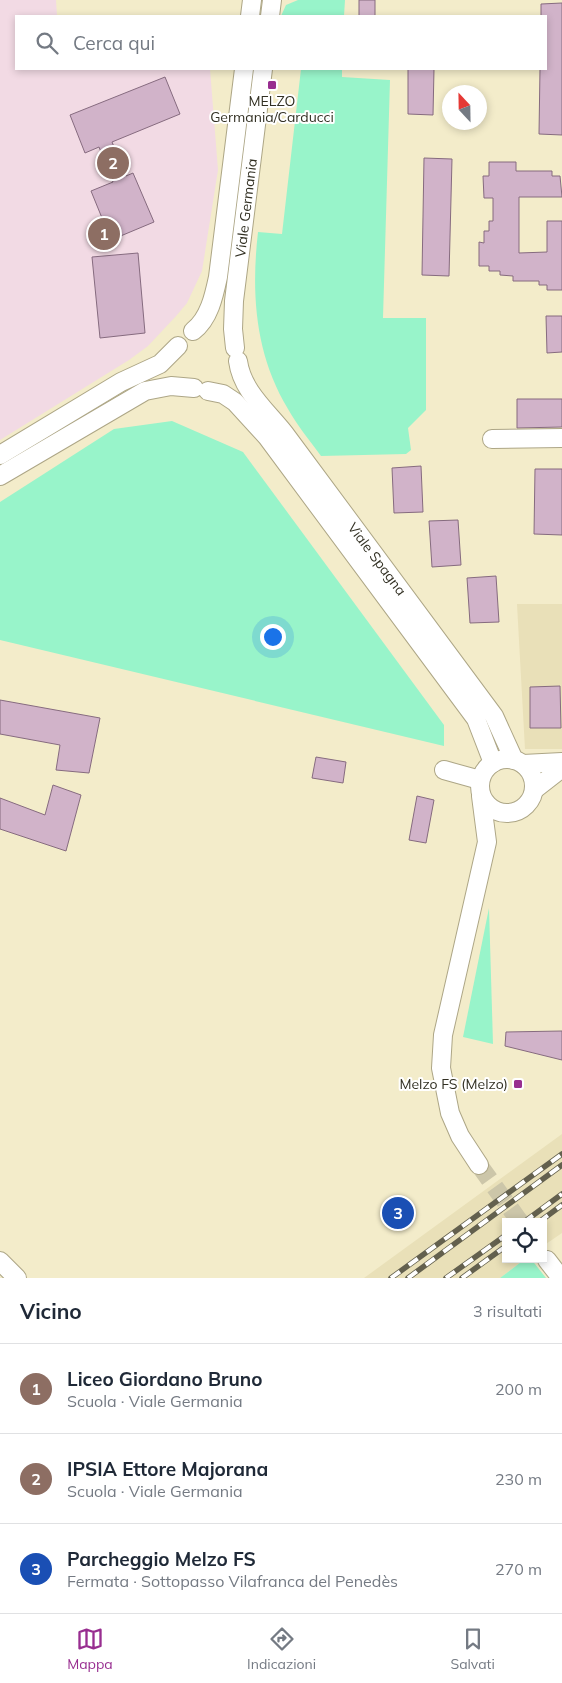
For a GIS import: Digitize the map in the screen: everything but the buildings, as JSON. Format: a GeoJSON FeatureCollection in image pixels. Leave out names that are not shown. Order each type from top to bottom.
{"type":"FeatureCollection","features":[{"type":"Feature","properties":{"kind":"street"},"geometry":{"type":"LineString","coordinates":[[250,15],[252,0]]}},
{"type":"Feature","properties":{"kind":"street"},"geometry":{"type":"LineString","coordinates":[[270,15],[272,0]]}},
{"type":"Feature","properties":{"kind":"street","name":"Viale Germania"},"geometry":{"type":"LineString","coordinates":[[193,331],[200,326],[209,310],[218,277],[244,70]]}},
{"type":"Feature","properties":{"kind":"street","name":"Viale Germania"},"geometry":{"type":"LineString","coordinates":[[236,354],[233,329],[234,301],[263,70]]}},
{"type":"Feature","properties":{"kind":"street"},"geometry":{"type":"LineString","coordinates":[[0,476],[140,394],[165,387],[201,390],[218,388],[229,381],[235,372],[236,354],[228,336],[217,330],[206,328],[193,331],[182,339],[175,357],[177,370],[184,382],[201,390]]}},
{"type":"Feature","properties":{"kind":"street"},"geometry":{"type":"LineString","coordinates":[[0,455],[121,382],[160,364],[178,346]]}},
{"type":"Feature","properties":{"kind":"street","name":"Viale Spagna"},"geometry":{"type":"LineString","coordinates":[[236,354],[242,377],[249,391],[285,434],[494,716],[518,762]]}},
{"type":"Feature","properties":{"kind":"street","name":"Viale Spagna"},"geometry":{"type":"LineString","coordinates":[[201,390],[223,394],[235,402],[267,437],[476,719],[493,763]]}},
{"type":"Feature","properties":{"kind":"street"},"geometry":{"type":"LineString","coordinates":[[492,439],[562,438]]}},
{"type":"Feature","properties":{"kind":"street"},"geometry":{"type":"LineString","coordinates":[[479,1165],[458,1131],[448,1108],[442,1074],[442,1057],[443,1035],[487,842],[480,788],[483,773],[493,763],[503,759],[518,762],[562,762]]}},
{"type":"Feature","properties":{"kind":"street"},"geometry":{"type":"LineString","coordinates":[[518,762],[530,771],[534,790]]}},
{"type":"Feature","properties":{"kind":"street"},"geometry":{"type":"LineString","coordinates":[[487,842],[505,821],[526,806],[534,790],[562,768]]}},
{"type":"Feature","properties":{"kind":"street"},"geometry":{"type":"LineString","coordinates":[[444,770],[480,788],[487,805],[496,812],[507,814],[518,811]]}},
{"type":"Feature","properties":{"kind":"street"},"geometry":{"type":"LineString","coordinates":[[547,1260],[561,1278]]}},
{"type":"Feature","properties":{"kind":"street"},"geometry":{"type":"LineString","coordinates":[[0,1261],[17,1278]]}},
{"type":"Feature","properties":{"kind":"shaded area"},"geometry":{"type":"Polygon","coordinates":[[[0,0],[56,0],[57,15],[15,15],[15,70],[210,70],[218,170],[202,271],[187,303],[148,346],[129,360],[0,440],[0,0]]]}},
{"type":"Feature","properties":{"kind":"shaded area"},"geometry":{"type":"Polygon","coordinates":[[[517,604],[562,604],[562,749],[525,749],[517,604]]]}},
{"type":"Feature","properties":{"kind":"shaded area"},"geometry":{"type":"Polygon","coordinates":[[[562,1134],[562,1233],[547,1243],[547,1218],[502,1218],[502,1263],[520,1263],[500,1278],[364,1278],[562,1134]]]}},
{"type":"Feature","properties":{"kind":"green space"},"geometry":{"type":"Polygon","coordinates":[[[298,0],[345,0],[344,15],[281,15],[286,5],[298,0]]]}},
{"type":"Feature","properties":{"kind":"green space"},"geometry":{"type":"Polygon","coordinates":[[[301,70],[342,70],[342,77],[390,80],[383,318],[426,318],[426,410],[408,428],[411,450],[406,454],[321,456],[288,409],[268,367],[262,345],[258,323],[255,278],[258,232],[282,234],[301,70]]]}},
{"type":"Feature","properties":{"kind":"green space"},"geometry":{"type":"Polygon","coordinates":[[[172,421],[243,452],[444,725],[444,746],[0,640],[0,502],[114,429],[172,421]]]}},
{"type":"Feature","properties":{"kind":"green space"},"geometry":{"type":"Polygon","coordinates":[[[489,908],[493,1044],[463,1037],[489,908]]]}},
{"type":"Feature","properties":{"kind":"green space"},"geometry":{"type":"Polygon","coordinates":[[[520,1263],[534,1263],[546,1278],[500,1278],[520,1263]]]}},
{"type":"Feature","properties":{"kind":"tunnel"},"geometry":{"type":"LineString","coordinates":[[479,1165],[517,1218]]}},
{"type":"Feature","properties":{"kind":"railway"},"geometry":{"type":"LineString","coordinates":[[391,1278],[562,1154]]}},
{"type":"Feature","properties":{"kind":"railway"},"geometry":{"type":"LineString","coordinates":[[408,1278],[562,1165]]}},
{"type":"Feature","properties":{"kind":"railway"},"geometry":{"type":"LineString","coordinates":[[529,1218],[562,1194]]}},
{"type":"Feature","properties":{"kind":"railway"},"geometry":{"type":"LineString","coordinates":[[544,1218],[562,1205]]}},
{"type":"Feature","properties":{"kind":"railway"},"geometry":{"type":"LineString","coordinates":[[446,1278],[502,1238]]}},
{"type":"Feature","properties":{"kind":"railway"},"geometry":{"type":"LineString","coordinates":[[462,1278],[502,1249]]}},
{"type":"Feature","properties":{"kind":"place","name":"MELZO Germania/Carducci"},"geometry":{"type":"Point","coordinates":[272,85]}},
{"type":"Feature","properties":{"kind":"place","name":"IPSIA Ettore Majorana"},"geometry":{"type":"Point","coordinates":[113,163]}},
{"type":"Feature","properties":{"kind":"place","name":"Liceo Giordano Bruno"},"geometry":{"type":"Point","coordinates":[104,234]}},
{"type":"Feature","properties":{"kind":"place","name":"Melzo FS (Melzo)"},"geometry":{"type":"Point","coordinates":[518,1084]}},
{"type":"Feature","properties":{"kind":"place","name":"Parcheggio Melzo FS"},"geometry":{"type":"Point","coordinates":[398,1213]}}]}
